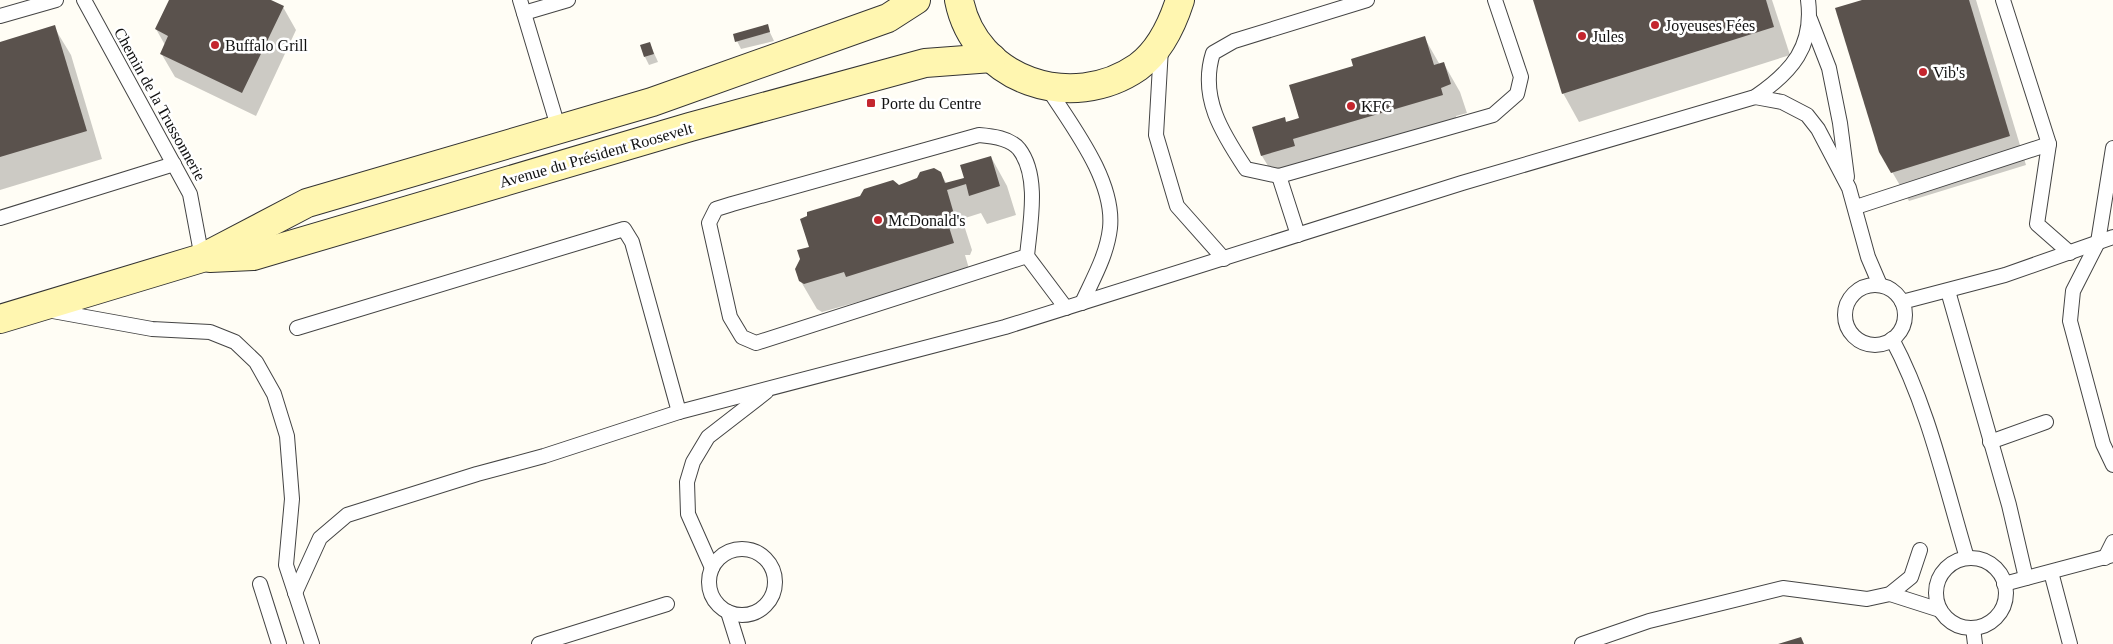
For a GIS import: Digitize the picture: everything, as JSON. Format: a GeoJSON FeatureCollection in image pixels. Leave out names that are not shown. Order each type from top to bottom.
{"type":"FeatureCollection","features":[{"type":"Feature","properties":{"kind":"main road","name":"Avenue du Président Roosevelt"},"geometry":{"type":"LineString","coordinates":[[0,319],[202,258],[307,203],[652,102],[888,18],[916,0]]}},
{"type":"Feature","properties":{"kind":"main road"},"geometry":{"type":"LineString","coordinates":[[959,0],[967,23],[977,42],[992,58],[1017,77],[1046,87],[1079,89],[1110,82],[1138,66],[1161,43],[1169,29],[1180,0]]}},
{"type":"Feature","properties":{"kind":"main road","name":"Avenue du Président Roosevelt"},"geometry":{"type":"LineString","coordinates":[[202,258],[253,256],[690,127],[926,63],[992,58]]}},
{"type":"Feature","properties":{"kind":"lane"},"geometry":{"type":"LineString","coordinates":[[0,16],[56,0]]}},
{"type":"Feature","properties":{"kind":"lane","name":"Chemin de la Trussonnerie"},"geometry":{"type":"LineString","coordinates":[[84,0],[190,194],[202,258]]}},
{"type":"Feature","properties":{"kind":"lane"},"geometry":{"type":"LineString","coordinates":[[559,130],[522,6],[568,0]]}},
{"type":"Feature","properties":{"kind":"lane"},"geometry":{"type":"LineString","coordinates":[[1367,0],[1234,41],[1213,53],[1208,69],[1210,94],[1223,134],[1246,169],[1278,176],[1493,115],[1517,94],[1521,77],[1495,0]]}},
{"type":"Feature","properties":{"kind":"lane"},"geometry":{"type":"LineString","coordinates":[[1802,0],[1829,68],[1840,123],[1848,188]]}},
{"type":"Feature","properties":{"kind":"lane"},"geometry":{"type":"LineString","coordinates":[[295,593],[320,538],[347,515],[476,474],[544,456],[679,412],[1005,327],[1462,182],[1755,97],[1777,83],[1796,62],[1810,21],[1808,0]]}},
{"type":"Feature","properties":{"kind":"lane"},"geometry":{"type":"LineString","coordinates":[[2003,0],[2049,144],[2037,224],[2070,253]]}},
{"type":"Feature","properties":{"kind":"lane"},"geometry":{"type":"LineString","coordinates":[[1161,43],[1156,135],[1177,206],[1224,258]]}},
{"type":"Feature","properties":{"kind":"lane"},"geometry":{"type":"LineString","coordinates":[[1046,87],[1088,153],[1102,182],[1107,200],[1110,226],[1105,252],[1082,303]]}},
{"type":"Feature","properties":{"kind":"lane"},"geometry":{"type":"LineString","coordinates":[[1755,97],[1782,102],[1807,115],[1818,129],[1856,207],[1868,258],[1880,285]]}},
{"type":"Feature","properties":{"kind":"lane"},"geometry":{"type":"LineString","coordinates":[[1028,256],[756,343],[742,337],[730,317],[709,223],[716,209],[979,134],[1001,138],[1019,149],[1034,183],[1028,256],[1066,308]]}},
{"type":"Feature","properties":{"kind":"lane"},"geometry":{"type":"LineString","coordinates":[[1856,207],[2049,144]]}},
{"type":"Feature","properties":{"kind":"lane"},"geometry":{"type":"LineString","coordinates":[[2113,148],[2098,242],[2073,291],[2070,320],[2104,444],[2113,465]]}},
{"type":"Feature","properties":{"kind":"lane"},"geometry":{"type":"LineString","coordinates":[[0,218],[174,164]]}},
{"type":"Feature","properties":{"kind":"lane"},"geometry":{"type":"LineString","coordinates":[[1278,176],[1298,235]]}},
{"type":"Feature","properties":{"kind":"lane"},"geometry":{"type":"LineString","coordinates":[[297,328],[624,230],[632,242],[679,412]]}},
{"type":"Feature","properties":{"kind":"lane"},"geometry":{"type":"LineString","coordinates":[[1902,302],[1948,291],[2070,253],[2113,237]]}},
{"type":"Feature","properties":{"kind":"lane"},"geometry":{"type":"LineString","coordinates":[[1880,285],[1889,288],[1902,302],[1905,312],[1904,322],[1900,332],[1892,339],[1884,343],[1867,344],[1852,335],[1845,318],[1848,300],[1854,293],[1862,288],[1880,285]]}},
{"type":"Feature","properties":{"kind":"lane"},"geometry":{"type":"LineString","coordinates":[[1948,291],[2009,505],[2026,578]]}},
{"type":"Feature","properties":{"kind":"lane"},"geometry":{"type":"LineString","coordinates":[[34,308],[152,329],[210,332],[235,342],[256,362],[274,394],[287,436],[292,499],[286,564],[312,644]]}},
{"type":"Feature","properties":{"kind":"lane"},"geometry":{"type":"LineString","coordinates":[[1892,339],[1907,367],[1966,558]]}},
{"type":"Feature","properties":{"kind":"lane"},"geometry":{"type":"LineString","coordinates":[[712,568],[688,514],[687,482],[693,462],[708,437],[770,389]]}},
{"type":"Feature","properties":{"kind":"lane"},"geometry":{"type":"LineString","coordinates":[[1990,442],[2046,422]]}},
{"type":"Feature","properties":{"kind":"lane"},"geometry":{"type":"LineString","coordinates":[[2004,584],[2109,557],[2113,542]]}},
{"type":"Feature","properties":{"kind":"lane"},"geometry":{"type":"LineString","coordinates":[[744,549],[757,552],[767,560],[774,571],[776,584],[772,597],[764,607],[753,613],[740,615],[728,612],[718,604],[711,593],[709,580],[712,568],[721,557],[732,551],[744,549]]}},
{"type":"Feature","properties":{"kind":"lane"},"geometry":{"type":"LineString","coordinates":[[1582,644],[1649,621],[1783,588],[1867,599],[1890,594],[1911,577],[1920,550]]}},
{"type":"Feature","properties":{"kind":"lane"},"geometry":{"type":"LineString","coordinates":[[1890,594],[1940,610],[1954,623],[1973,628],[1991,621],[2004,605],[2004,584],[1997,571],[1986,562],[1966,558],[1955,561],[1940,577],[1936,588],[1936,599],[1940,610]]}},
{"type":"Feature","properties":{"kind":"lane"},"geometry":{"type":"LineString","coordinates":[[2051,572],[2070,644]]}},
{"type":"Feature","properties":{"kind":"lane"},"geometry":{"type":"LineString","coordinates":[[260,584],[279,644]]}},
{"type":"Feature","properties":{"kind":"lane"},"geometry":{"type":"LineString","coordinates":[[539,644],[667,604]]}},
{"type":"Feature","properties":{"kind":"lane"},"geometry":{"type":"LineString","coordinates":[[728,612],[738,644]]}},
{"type":"Feature","properties":{"kind":"lane"},"geometry":{"type":"LineString","coordinates":[[1973,628],[1975,644]]}},
{"type":"Feature","properties":{"kind":"building","name":"Buffalo Grill"},"geometry":{"type":"Polygon","coordinates":[[[169,0],[271,0],[284,6],[242,93],[160,54],[168,36],[155,29],[169,0]]]}},
{"type":"Feature","properties":{"kind":"building"},"geometry":{"type":"Polygon","coordinates":[[[1533,0],[1766,0],[1774,27],[1562,94],[1533,0]]]}},
{"type":"Feature","properties":{"kind":"building","name":"Vib's"},"geometry":{"type":"Polygon","coordinates":[[[1862,0],[1969,0],[2010,136],[1891,173],[1879,152],[1835,8],[1862,0]]]}},
{"type":"Feature","properties":{"kind":"building"},"geometry":{"type":"Polygon","coordinates":[[[768,24],[770,32],[735,42],[733,34],[768,24]]]}},
{"type":"Feature","properties":{"kind":"building"},"geometry":{"type":"Polygon","coordinates":[[[55,25],[87,131],[0,157],[0,42],[55,25]]]}},
{"type":"Feature","properties":{"kind":"building","name":"KFC"},"geometry":{"type":"Polygon","coordinates":[[[1425,36],[1434,65],[1444,62],[1451,84],[1441,88],[1443,95],[1293,139],[1295,146],[1261,156],[1252,127],[1285,117],[1286,122],[1299,118],[1289,85],[1353,66],[1351,59],[1425,36]]]}},
{"type":"Feature","properties":{"kind":"building"},"geometry":{"type":"Polygon","coordinates":[[[650,42],[654,54],[644,57],[640,45],[650,42]]]}},
{"type":"Feature","properties":{"kind":"building","name":"McDonald's"},"geometry":{"type":"Polygon","coordinates":[[[991,156],[1000,186],[969,196],[966,184],[947,190],[956,221],[954,226],[949,227],[954,243],[846,277],[844,272],[804,284],[799,281],[795,269],[800,259],[797,250],[809,247],[800,219],[807,216],[807,212],[860,196],[864,189],[893,180],[899,185],[917,178],[920,172],[934,168],[941,172],[945,183],[964,178],[960,165],[991,156]]]}},
{"type":"Feature","properties":{"kind":"building"},"geometry":{"type":"Polygon","coordinates":[[[1801,637],[1804,644],[1778,644],[1801,637]]]}},
{"type":"Feature","properties":{"kind":"place","name":"Joyeuses Fées"},"geometry":{"type":"Point","coordinates":[1655,25]}},
{"type":"Feature","properties":{"kind":"place","name":"Jules"},"geometry":{"type":"Point","coordinates":[1582,36]}},
{"type":"Feature","properties":{"kind":"place","name":"Buffalo Grill"},"geometry":{"type":"Point","coordinates":[215,45]}},
{"type":"Feature","properties":{"kind":"place","name":"Vib's"},"geometry":{"type":"Point","coordinates":[1923,72]}},
{"type":"Feature","properties":{"kind":"place","name":"Porte du Centre"},"geometry":{"type":"Point","coordinates":[871,103]}},
{"type":"Feature","properties":{"kind":"place","name":"KFC"},"geometry":{"type":"Point","coordinates":[1351,106]}},
{"type":"Feature","properties":{"kind":"place","name":"McDonald's"},"geometry":{"type":"Point","coordinates":[878,220]}}]}
